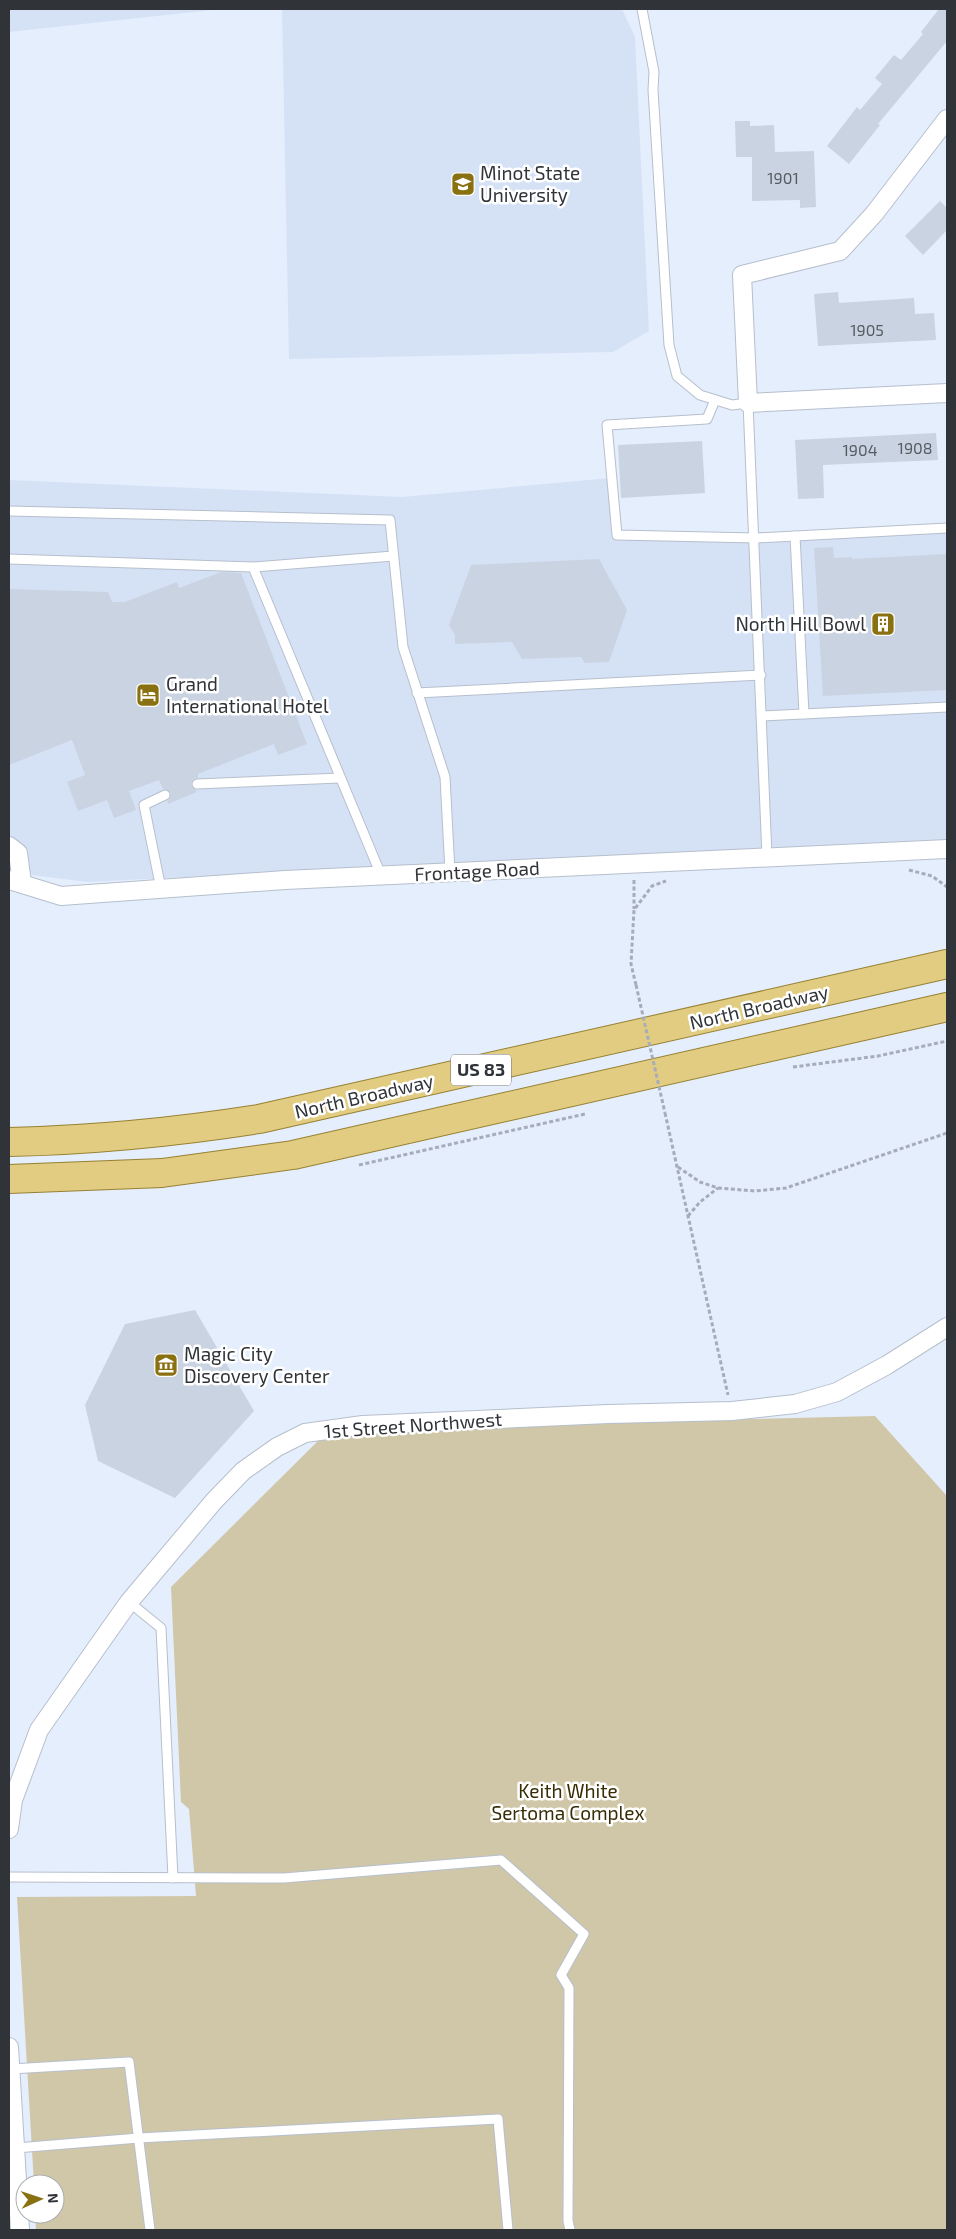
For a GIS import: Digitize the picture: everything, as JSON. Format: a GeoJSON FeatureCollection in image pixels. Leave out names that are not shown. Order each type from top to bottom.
{"type":"FeatureCollection","features":[{"type":"Feature","properties":{"kind":"main road","name":"North Broadway"},"geometry":{"type":"LineString","coordinates":[[9,1142],[154,1134],[260,1119],[947,964]]}},
{"type":"Feature","properties":{"kind":"main road","name":"US 83"},"geometry":{"type":"LineString","coordinates":[[9,1179],[154,1174],[203,1169],[293,1155],[947,1007]]}},
{"type":"Feature","properties":{"kind":"street"},"geometry":{"type":"LineString","coordinates":[[947,118],[874,214],[840,251],[742,275],[748,403],[947,393]]}},
{"type":"Feature","properties":{"kind":"street"},"geometry":{"type":"LineString","coordinates":[[9,846],[18,853],[15,882]]}},
{"type":"Feature","properties":{"kind":"street","name":"Frontage Road"},"geometry":{"type":"LineString","coordinates":[[15,882],[61,896],[450,872],[947,849]]}},
{"type":"Feature","properties":{"kind":"street","name":"1st Street Northwest"},"geometry":{"type":"LineString","coordinates":[[9,1829],[13,1800],[39,1730],[129,1602],[214,1501],[243,1471],[277,1447],[306,1433],[363,1425],[608,1414],[732,1411],[795,1404],[837,1392],[886,1365],[947,1327]]}},
{"type":"Feature","properties":{"kind":"street"},"geometry":{"type":"LineString","coordinates":[[9,2047],[20,2230]]}},
{"type":"Feature","properties":{"kind":"lane"},"geometry":{"type":"LineString","coordinates":[[642,9],[654,72],[653,90],[669,345],[676,376],[700,396],[732,405],[748,403],[756,538],[767,857]]}},
{"type":"Feature","properties":{"kind":"lane"},"geometry":{"type":"LineString","coordinates":[[716,400],[706,419],[607,425],[617,535],[756,538],[947,528]]}},
{"type":"Feature","properties":{"kind":"lane"},"geometry":{"type":"LineString","coordinates":[[9,511],[390,520],[402,647],[445,777],[450,872]]}},
{"type":"Feature","properties":{"kind":"lane"},"geometry":{"type":"LineString","coordinates":[[795,536],[804,714]]}},
{"type":"Feature","properties":{"kind":"lane"},"geometry":{"type":"LineString","coordinates":[[9,559],[254,567],[393,556]]}},
{"type":"Feature","properties":{"kind":"lane"},"geometry":{"type":"LineString","coordinates":[[254,567],[381,876]]}},
{"type":"Feature","properties":{"kind":"lane"},"geometry":{"type":"LineString","coordinates":[[417,693],[761,675]]}},
{"type":"Feature","properties":{"kind":"lane"},"geometry":{"type":"LineString","coordinates":[[762,716],[947,706]]}},
{"type":"Feature","properties":{"kind":"lane"},"geometry":{"type":"LineString","coordinates":[[197,784],[340,778]]}},
{"type":"Feature","properties":{"kind":"lane"},"geometry":{"type":"LineString","coordinates":[[161,889],[144,805],[165,795]]}},
{"type":"Feature","properties":{"kind":"lane"},"geometry":{"type":"LineString","coordinates":[[129,1602],[162,1628],[173,1878]]}},
{"type":"Feature","properties":{"kind":"lane"},"geometry":{"type":"LineString","coordinates":[[9,1877],[284,1878],[501,1860],[584,1934],[561,1975],[569,1988],[568,2221],[570,2230]]}},
{"type":"Feature","properties":{"kind":"lane"},"geometry":{"type":"LineString","coordinates":[[10,2069],[129,2062],[150,2230]]}},
{"type":"Feature","properties":{"kind":"lane"},"geometry":{"type":"LineString","coordinates":[[16,2148],[139,2138],[498,2119],[508,2230]]}},
{"type":"Feature","properties":{"kind":"path"},"geometry":{"type":"LineString","coordinates":[[634,863],[631,964],[666,1112],[732,1411]]}},
{"type":"Feature","properties":{"kind":"path"},"geometry":{"type":"LineString","coordinates":[[902,870],[911,870],[932,876],[947,886]]}},
{"type":"Feature","properties":{"kind":"path"},"geometry":{"type":"LineString","coordinates":[[634,910],[652,886],[671,879]]}},
{"type":"Feature","properties":{"kind":"path"},"geometry":{"type":"LineString","coordinates":[[677,1166],[700,1182],[718,1188],[754,1191],[786,1188],[947,1133]]}},
{"type":"Feature","properties":{"kind":"path"},"geometry":{"type":"LineString","coordinates":[[688,1216],[700,1202],[718,1188]]}},
{"type":"Feature","properties":{"kind":"shaded area"},"geometry":{"type":"Polygon","coordinates":[[[9,9],[222,9],[9,32],[9,9]]]}},
{"type":"Feature","properties":{"kind":"shaded area","name":"Minot State University"},"geometry":{"type":"Polygon","coordinates":[[[282,9],[622,9],[635,37],[649,331],[613,352],[289,359],[282,9]]]}},
{"type":"Feature","properties":{"kind":"shaded area"},"geometry":{"type":"Polygon","coordinates":[[[611,478],[617,535],[756,538],[947,528],[947,839],[87,882],[32,875],[9,859],[9,480],[402,497],[611,478]]]}},
{"type":"Feature","properties":{"kind":"green space","name":"Keith White Sertoma Complex"},"geometry":{"type":"Polygon","coordinates":[[[875,1416],[947,1496],[947,2230],[36,2230],[36,2224],[65,2224],[65,2174],[33,2174],[17,1897],[196,1896],[189,1809],[181,1802],[171,1587],[330,1429],[875,1416]]]}},
{"type":"Feature","properties":{"kind":"building"},"geometry":{"type":"Polygon","coordinates":[[[939,9],[947,9],[947,41],[878,124],[880,125],[849,164],[827,146],[857,107],[860,110],[882,84],[875,78],[894,55],[901,60],[923,34],[921,32],[939,9]]]}},
{"type":"Feature","properties":{"kind":"building"},"geometry":{"type":"Polygon","coordinates":[[[735,121],[750,121],[750,126],[774,125],[775,152],[814,151],[816,207],[800,208],[800,200],[752,201],[752,157],[736,157],[735,121]]]}},
{"type":"Feature","properties":{"kind":"building"},"geometry":{"type":"Polygon","coordinates":[[[940,201],[947,208],[947,230],[923,255],[905,236],[940,201]]]}},
{"type":"Feature","properties":{"kind":"building"},"geometry":{"type":"Polygon","coordinates":[[[838,292],[839,303],[914,298],[915,314],[934,313],[936,340],[818,346],[814,294],[838,292]]]}},
{"type":"Feature","properties":{"kind":"building"},"geometry":{"type":"Polygon","coordinates":[[[936,433],[938,460],[823,465],[824,498],[798,499],[795,440],[936,433]]]}},
{"type":"Feature","properties":{"kind":"building"},"geometry":{"type":"Polygon","coordinates":[[[702,441],[705,493],[621,498],[618,445],[702,441]]]}},
{"type":"Feature","properties":{"kind":"building","name":"North Hill Bowl"},"geometry":{"type":"Polygon","coordinates":[[[833,547],[834,558],[852,557],[852,559],[947,554],[947,690],[823,696],[814,548],[833,547]]]}},
{"type":"Feature","properties":{"kind":"building"},"geometry":{"type":"Polygon","coordinates":[[[599,559],[627,610],[609,662],[585,663],[581,657],[522,659],[512,642],[455,644],[455,635],[449,625],[471,565],[599,559]]]}},
{"type":"Feature","properties":{"kind":"building","name":"Grand International Hotel"},"geometry":{"type":"Polygon","coordinates":[[[221,572],[241,573],[307,744],[278,755],[274,744],[198,774],[198,778],[193,779],[191,784],[197,792],[168,804],[167,801],[171,793],[163,789],[159,780],[129,791],[136,810],[114,818],[107,800],[78,811],[67,782],[85,775],[72,740],[9,765],[9,589],[108,592],[112,602],[125,602],[177,582],[179,588],[221,572]]]}},
{"type":"Feature","properties":{"kind":"building","name":"Magic City Discovery Center"},"geometry":{"type":"Polygon","coordinates":[[[195,1310],[254,1411],[175,1498],[98,1461],[85,1405],[125,1324],[195,1310]]]}},
{"type":"Feature","properties":{"kind":"place","name":"Minot State University"},"geometry":{"type":"Point","coordinates":[463,184]}},
{"type":"Feature","properties":{"kind":"place","name":"North Hill Bowl"},"geometry":{"type":"Point","coordinates":[883,624]}},
{"type":"Feature","properties":{"kind":"place","name":"Grand International Hotel"},"geometry":{"type":"Point","coordinates":[148,695]}},
{"type":"Feature","properties":{"kind":"place","name":"Magic City Discovery Center"},"geometry":{"type":"Point","coordinates":[166,1365]}}]}
